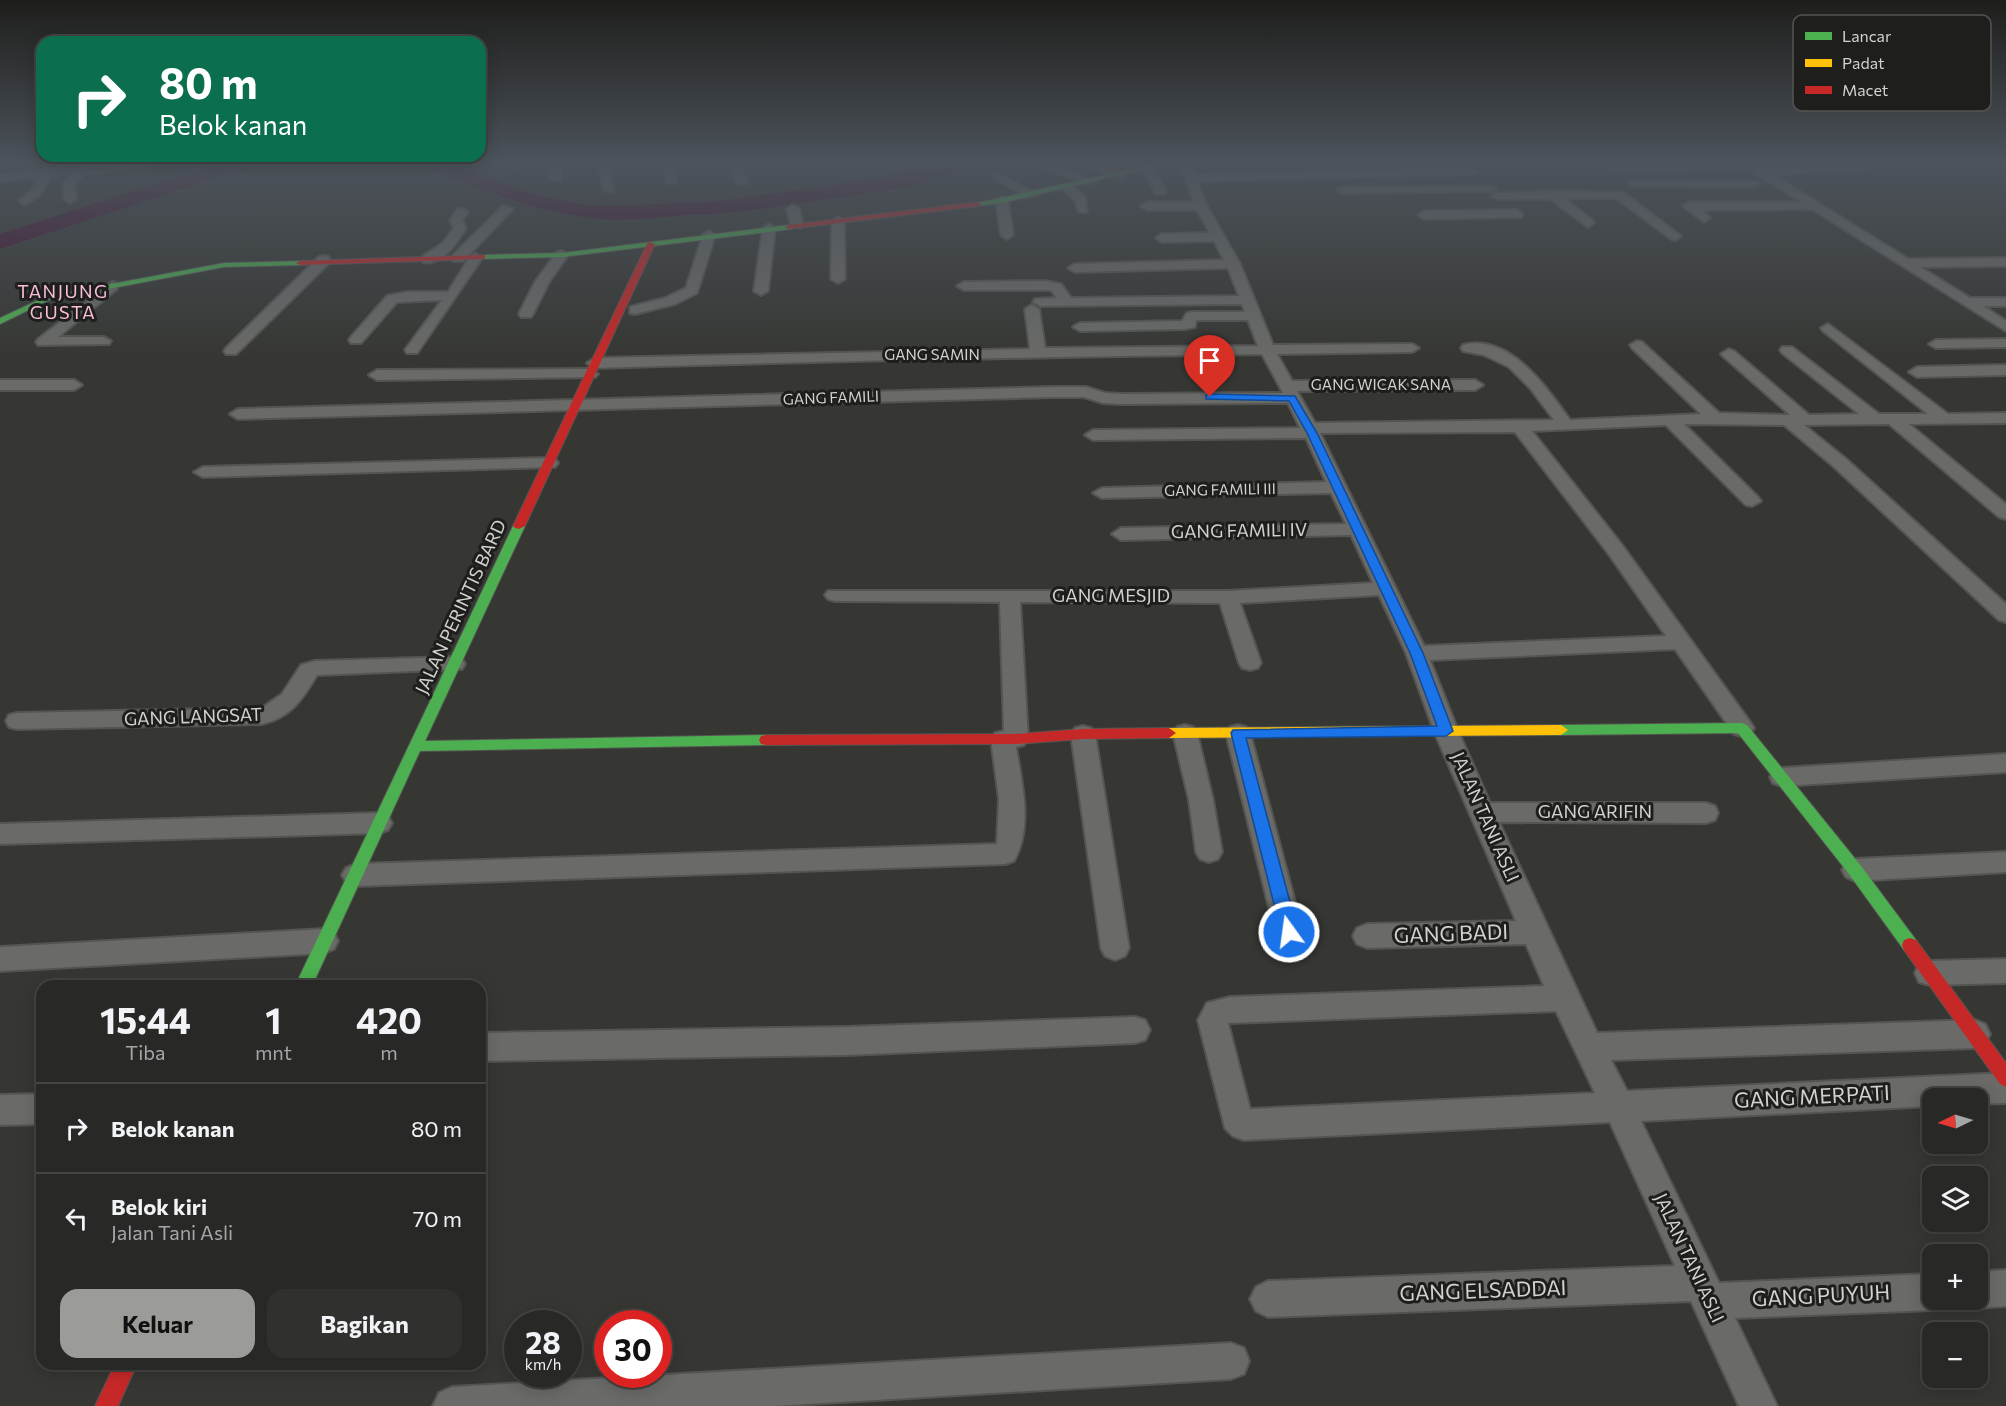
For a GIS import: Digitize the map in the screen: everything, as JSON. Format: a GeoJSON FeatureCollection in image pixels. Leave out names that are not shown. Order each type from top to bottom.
{"type":"FeatureCollection","features":[{"type":"Feature","properties":{"kind":"street"},"geometry":{"type":"LineString","coordinates":[[428,259],[456,236],[460,229]]}},
{"type":"Feature","properties":{"kind":"street"},"geometry":{"type":"LineString","coordinates":[[458,258],[487,229]]}},
{"type":"Feature","properties":{"kind":"street"},"geometry":{"type":"LineString","coordinates":[[0,321],[47,298],[224,265],[324,260],[562,255],[764,229]]}},
{"type":"Feature","properties":{"kind":"street"},"geometry":{"type":"LineString","coordinates":[[761,291],[769,229]]}},
{"type":"Feature","properties":{"kind":"street"},"geometry":{"type":"LineString","coordinates":[[838,229],[838,279]]}},
{"type":"Feature","properties":{"kind":"street"},"geometry":{"type":"LineString","coordinates":[[1006,229],[1007,235]]}},
{"type":"Feature","properties":{"kind":"street","name":"JALAN TANI ASLI"},"geometry":{"type":"LineString","coordinates":[[1213,229],[1251,308],[1268,351],[1310,430],[1417,653],[1446,731],[1564,998],[1618,1106],[1758,1406]]}},
{"type":"Feature","properties":{"kind":"street"},"geometry":{"type":"LineString","coordinates":[[1665,229],[1675,236]]}},
{"type":"Feature","properties":{"kind":"street"},"geometry":{"type":"LineString","coordinates":[[1850,229],[1970,302],[2006,327]]}},
{"type":"Feature","properties":{"kind":"street"},"geometry":{"type":"LineString","coordinates":[[635,310],[670,301],[692,290],[709,235]]}},
{"type":"Feature","properties":{"kind":"street"},"geometry":{"type":"LineString","coordinates":[[1162,238],[1225,251]]}},
{"type":"Feature","properties":{"kind":"street","name":"JALAN PERINTIS BARD"},"geometry":{"type":"LineString","coordinates":[[306,980],[651,244]]}},
{"type":"Feature","properties":{"kind":"street"},"geometry":{"type":"LineString","coordinates":[[1171,252],[1225,251]]}},
{"type":"Feature","properties":{"kind":"street"},"geometry":{"type":"LineString","coordinates":[[1075,268],[1225,251]]}},
{"type":"Feature","properties":{"kind":"street"},"geometry":{"type":"LineString","coordinates":[[526,314],[542,282],[562,255]]}},
{"type":"Feature","properties":{"kind":"street"},"geometry":{"type":"LineString","coordinates":[[412,350],[452,296],[476,258]]}},
{"type":"Feature","properties":{"kind":"street"},"geometry":{"type":"LineString","coordinates":[[231,351],[324,260]]}},
{"type":"Feature","properties":{"kind":"street"},"geometry":{"type":"LineString","coordinates":[[1907,263],[2006,262]]}},
{"type":"Feature","properties":{"kind":"street"},"geometry":{"type":"LineString","coordinates":[[964,286],[1045,285],[1056,287],[1067,301]]}},
{"type":"Feature","properties":{"kind":"street"},"geometry":{"type":"LineString","coordinates":[[104,341],[44,342],[112,286]]}},
{"type":"Feature","properties":{"kind":"street"},"geometry":{"type":"LineString","coordinates":[[356,340],[392,299],[407,296],[452,296]]}},
{"type":"Feature","properties":{"kind":"street"},"geometry":{"type":"LineString","coordinates":[[1038,355],[1036,305],[1067,301],[1251,308]]}},
{"type":"Feature","properties":{"kind":"street"},"geometry":{"type":"LineString","coordinates":[[1970,302],[2006,302]]}},
{"type":"Feature","properties":{"kind":"street"},"geometry":{"type":"LineString","coordinates":[[1080,327],[1185,325],[1190,324],[1189,319],[1192,316],[1251,308]]}},
{"type":"Feature","properties":{"kind":"street"},"geometry":{"type":"LineString","coordinates":[[1828,328],[1946,420]]}},
{"type":"Feature","properties":{"kind":"street"},"geometry":{"type":"LineString","coordinates":[[1936,344],[2006,343]]}},
{"type":"Feature","properties":{"kind":"street"},"geometry":{"type":"LineString","coordinates":[[1637,345],[1715,418]]}},
{"type":"Feature","properties":{"kind":"street","name":"GANG SAMIN"},"geometry":{"type":"LineString","coordinates":[[377,375],[879,355],[1038,355],[1412,348]]}},
{"type":"Feature","properties":{"kind":"street"},"geometry":{"type":"LineString","coordinates":[[1468,348],[1491,351],[1516,363],[1566,425]]}},
{"type":"Feature","properties":{"kind":"street"},"geometry":{"type":"LineString","coordinates":[[1787,350],[1876,420]]}},
{"type":"Feature","properties":{"kind":"street"},"geometry":{"type":"LineString","coordinates":[[1729,354],[1839,462],[2006,615]]}},
{"type":"Feature","properties":{"kind":"street"},"geometry":{"type":"LineString","coordinates":[[1917,372],[2006,370]]}},
{"type":"Feature","properties":{"kind":"street"},"geometry":{"type":"LineString","coordinates":[[0,385],[74,385]]}},
{"type":"Feature","properties":{"kind":"street","name":"GANG WICAK SANA"},"geometry":{"type":"LineString","coordinates":[[1086,392],[1103,398],[1121,399],[1475,385]]}},
{"type":"Feature","properties":{"kind":"street","name":"GANG FAMILI"},"geometry":{"type":"LineString","coordinates":[[238,414],[1086,392]]}},
{"type":"Feature","properties":{"kind":"street"},"geometry":{"type":"LineString","coordinates":[[1093,435],[1520,427],[1715,418],[1946,420],[2006,418]]}},
{"type":"Feature","properties":{"kind":"street"},"geometry":{"type":"LineString","coordinates":[[1671,420],[1752,501]]}},
{"type":"Feature","properties":{"kind":"street"},"geometry":{"type":"LineString","coordinates":[[1894,420],[2006,513]]}},
{"type":"Feature","properties":{"kind":"street"},"geometry":{"type":"LineString","coordinates":[[1520,427],[1615,549],[1742,728],[1854,870],[2006,1078]]}},
{"type":"Feature","properties":{"kind":"street"},"geometry":{"type":"LineString","coordinates":[[203,472],[549,463]]}},
{"type":"Feature","properties":{"kind":"street","name":"GANG FAMILI III"},"geometry":{"type":"LineString","coordinates":[[1102,494],[1338,488]]}},
{"type":"Feature","properties":{"kind":"street","name":"GANG FAMILI IV"},"geometry":{"type":"LineString","coordinates":[[1121,534],[1357,529]]}},
{"type":"Feature","properties":{"kind":"street","name":"GANG MESJID"},"geometry":{"type":"LineString","coordinates":[[835,595],[1228,597],[1386,588]]}},
{"type":"Feature","properties":{"kind":"street"},"geometry":{"type":"LineString","coordinates":[[355,875],[1005,854],[1010,845],[1011,826],[1010,595]]}},
{"type":"Feature","properties":{"kind":"street"},"geometry":{"type":"LineString","coordinates":[[1228,597],[1250,663]]}},
{"type":"Feature","properties":{"kind":"street"},"geometry":{"type":"LineString","coordinates":[[1417,653],[1681,642]]}},
{"type":"Feature","properties":{"kind":"street","name":"GANG LANGSAT"},"geometry":{"type":"LineString","coordinates":[[17,722],[262,716],[276,714],[283,709],[309,670],[315,668],[454,664]]}},
{"type":"Feature","properties":{"kind":"street"},"geometry":{"type":"LineString","coordinates":[[416,746],[755,740],[1010,739],[1083,734],[1742,728]]}},
{"type":"Feature","properties":{"kind":"street"},"geometry":{"type":"LineString","coordinates":[[1185,733],[1201,800],[1209,852]]}},
{"type":"Feature","properties":{"kind":"street"},"geometry":{"type":"LineString","coordinates":[[1238,733],[1289,932]]}},
{"type":"Feature","properties":{"kind":"street"},"geometry":{"type":"LineString","coordinates":[[1083,734],[1115,948]]}},
{"type":"Feature","properties":{"kind":"street"},"geometry":{"type":"LineString","coordinates":[[1782,777],[2006,763]]}},
{"type":"Feature","properties":{"kind":"street","name":"GANG ARIFIN"},"geometry":{"type":"LineString","coordinates":[[1483,812],[1706,813]]}},
{"type":"Feature","properties":{"kind":"street"},"geometry":{"type":"LineString","coordinates":[[0,834],[380,824]]}},
{"type":"Feature","properties":{"kind":"street"},"geometry":{"type":"LineString","coordinates":[[1854,870],[2006,862]]}},
{"type":"Feature","properties":{"kind":"street","name":"GANG BADI"},"geometry":{"type":"LineString","coordinates":[[1367,936],[1535,932]]}},
{"type":"Feature","properties":{"kind":"street"},"geometry":{"type":"LineString","coordinates":[[0,959],[324,941]]}},
{"type":"Feature","properties":{"kind":"street"},"geometry":{"type":"LineString","coordinates":[[1929,973],[2006,971]]}},
{"type":"Feature","properties":{"kind":"street","name":"GANG MERPATI"},"geometry":{"type":"LineString","coordinates":[[1564,998],[1230,1010],[1218,1012],[1213,1020],[1236,1116],[1244,1125],[2006,1088]]}},
{"type":"Feature","properties":{"kind":"street"},"geometry":{"type":"LineString","coordinates":[[486,1047],[845,1041],[1135,1030]]}},
{"type":"Feature","properties":{"kind":"street"},"geometry":{"type":"LineString","coordinates":[[1587,1047],[1975,1034]]}},
{"type":"Feature","properties":{"kind":"street"},"geometry":{"type":"LineString","coordinates":[[0,1110],[36,1109]]}},
{"type":"Feature","properties":{"kind":"street"},"geometry":{"type":"LineString","coordinates":[[1988,1289],[2006,1288]]}},
{"type":"Feature","properties":{"kind":"street","name":"GANG PUYUH"},"geometry":{"type":"LineString","coordinates":[[1704,1292],[1922,1292]]}},
{"type":"Feature","properties":{"kind":"street","name":"GANG ELSADDAI"},"geometry":{"type":"LineString","coordinates":[[1268,1299],[1704,1292]]}},
{"type":"Feature","properties":{"kind":"street"},"geometry":{"type":"LineString","coordinates":[[452,1406],[1231,1361]]}},
{"type":"Feature","properties":{"kind":"street"},"geometry":{"type":"LineString","coordinates":[[106,1406],[123,1370]]}},
{"type":"Feature","properties":{"kind":"shaded area"},"geometry":{"type":"Polygon","coordinates":[[[17,229],[48,229],[0,245],[0,234],[17,229]]]}},
{"type":"Feature","properties":{"kind":"waterway"},"geometry":{"type":"LineString","coordinates":[[0,243],[44,229]]}},
{"type":"Feature","properties":{"kind":"traffic: fast"},"geometry":{"type":"LineString","coordinates":[[482,257],[562,255],[776,229]]}},
{"type":"Feature","properties":{"kind":"traffic: fast"},"geometry":{"type":"LineString","coordinates":[[0,321],[47,298],[224,265],[300,263]]}},
{"type":"Feature","properties":{"kind":"traffic: fast"},"geometry":{"type":"LineString","coordinates":[[306,980],[519,526]]}},
{"type":"Feature","properties":{"kind":"traffic: fast"},"geometry":{"type":"LineString","coordinates":[[1561,730],[1742,728],[1855,870],[1910,945]]}},
{"type":"Feature","properties":{"kind":"traffic: fast"},"geometry":{"type":"LineString","coordinates":[[416,746],[766,740]]}},
{"type":"Feature","properties":{"kind":"traffic: slow"},"geometry":{"type":"LineString","coordinates":[[1169,733],[1561,730]]}},
{"type":"Feature","properties":{"kind":"traffic: jam"},"geometry":{"type":"LineString","coordinates":[[519,526],[651,244]]}},
{"type":"Feature","properties":{"kind":"traffic: jam"},"geometry":{"type":"LineString","coordinates":[[300,263],[482,257]]}},
{"type":"Feature","properties":{"kind":"traffic: jam"},"geometry":{"type":"LineString","coordinates":[[766,740],[1016,739],[1083,734],[1169,733]]}},
{"type":"Feature","properties":{"kind":"traffic: jam"},"geometry":{"type":"LineString","coordinates":[[1910,945],[2006,1078]]}},
{"type":"Feature","properties":{"kind":"traffic: jam"},"geometry":{"type":"LineString","coordinates":[[106,1406],[123,1370]]}},
{"type":"Feature","properties":{"kind":"district","name":"TANJUNG GUSTA"},"geometry":{"type":"Point","coordinates":[63,302]}},
{"type":"Feature","properties":{"kind":"route"},"geometry":{"type":"LineString","coordinates":[[1210,397],[1292,398],[1312,433],[1417,653],[1446,731],[1238,733],[1289,932]]}}]}
